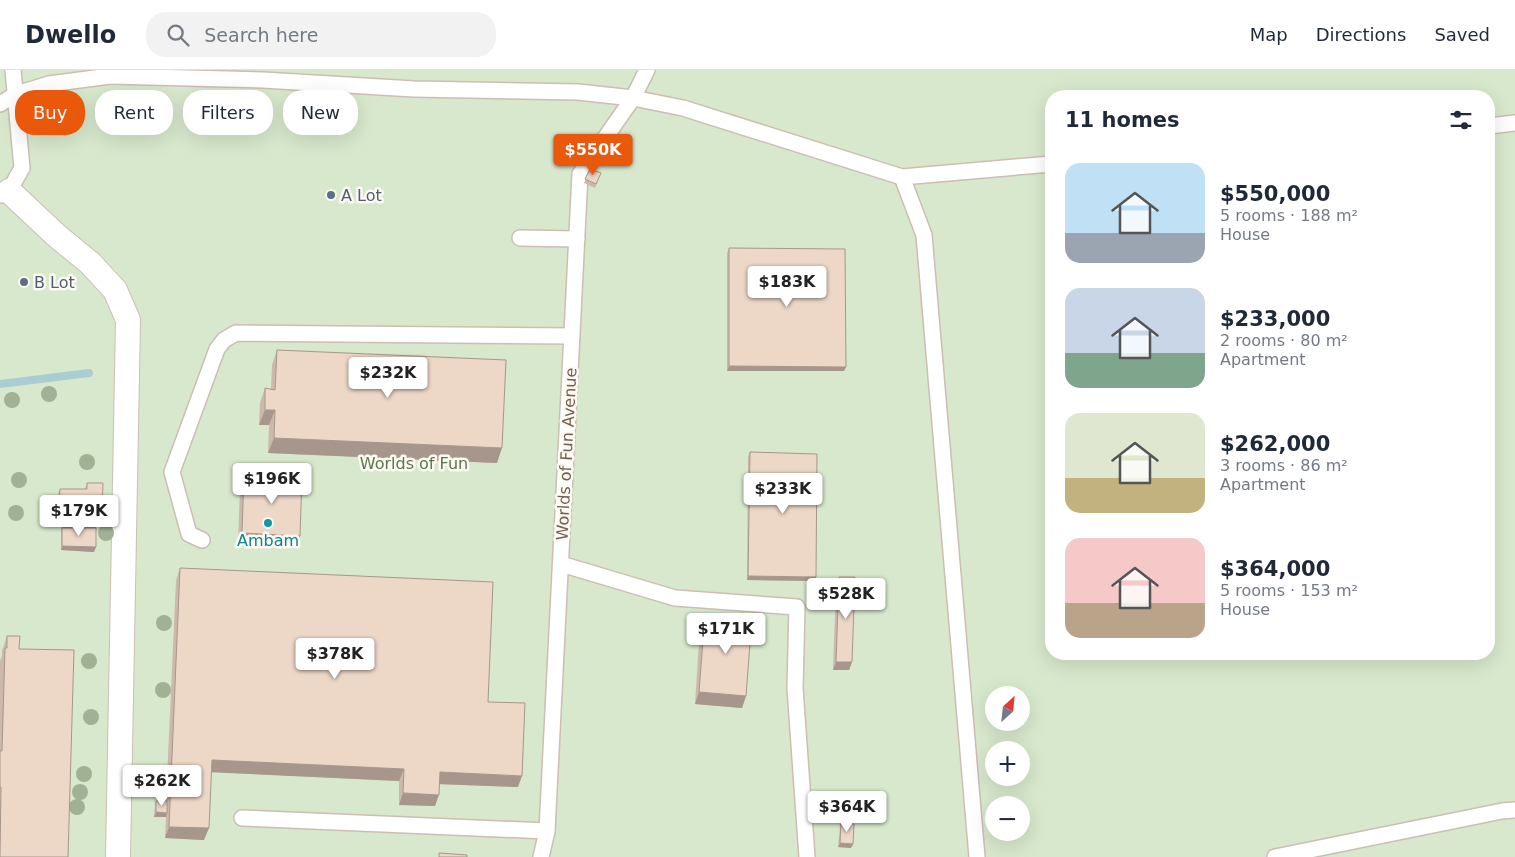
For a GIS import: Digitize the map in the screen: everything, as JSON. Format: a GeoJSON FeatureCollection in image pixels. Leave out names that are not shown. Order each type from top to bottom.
{"type":"FeatureCollection","features":[{"type":"Feature","properties":{"kind":"street"},"geometry":{"type":"LineString","coordinates":[[4,193],[90,263],[115,290],[128,320],[118,857]]}},
{"type":"Feature","properties":{"kind":"lane"},"geometry":{"type":"LineString","coordinates":[[13,70],[16,90]]}},
{"type":"Feature","properties":{"kind":"lane","name":"Worlds of Fun Avenue"},"geometry":{"type":"LineString","coordinates":[[540,857],[547,830],[580,174],[632,98],[647,70]]}},
{"type":"Feature","properties":{"kind":"lane"},"geometry":{"type":"LineString","coordinates":[[29,90],[48,84],[110,76],[264,80],[414,90],[578,92],[632,98],[683,108],[902,177],[1045,165]]}},
{"type":"Feature","properties":{"kind":"lane"},"geometry":{"type":"LineString","coordinates":[[0,104],[15,95]]}},
{"type":"Feature","properties":{"kind":"lane"},"geometry":{"type":"LineString","coordinates":[[1495,125],[1515,123]]}},
{"type":"Feature","properties":{"kind":"lane"},"geometry":{"type":"LineString","coordinates":[[4,193],[22,168],[19,135]]}},
{"type":"Feature","properties":{"kind":"lane"},"geometry":{"type":"LineString","coordinates":[[902,177],[924,235],[977,857]]}},
{"type":"Feature","properties":{"kind":"lane"},"geometry":{"type":"LineString","coordinates":[[520,238],[577,239]]}},
{"type":"Feature","properties":{"kind":"lane"},"geometry":{"type":"LineString","coordinates":[[202,540],[189,534],[172,472],[217,349],[224,340],[236,333],[572,336]]}},
{"type":"Feature","properties":{"kind":"lane"},"geometry":{"type":"LineString","coordinates":[[560,564],[675,598],[797,607],[795,688],[807,857]]}},
{"type":"Feature","properties":{"kind":"lane"},"geometry":{"type":"LineString","coordinates":[[1275,857],[1502,811],[1515,810]]}},
{"type":"Feature","properties":{"kind":"lane"},"geometry":{"type":"LineString","coordinates":[[242,818],[547,830]]}},
{"type":"Feature","properties":{"kind":"green space","name":"Worlds of Fun"},"geometry":{"type":"Polygon","coordinates":[[[0,70],[1515,70],[1515,857],[0,857],[0,70]]]}},
{"type":"Feature","properties":{"kind":"building"},"geometry":{"type":"Polygon","coordinates":[[[590,169],[601,173],[596,184],[585,179],[590,169]]]}},
{"type":"Feature","properties":{"kind":"building"},"geometry":{"type":"Polygon","coordinates":[[[729,248],[845,249],[846,367],[729,366],[729,248]]]}},
{"type":"Feature","properties":{"kind":"building"},"geometry":{"type":"Polygon","coordinates":[[[277,350],[506,360],[502,448],[274,438],[275,410],[265,410],[265,388],[275,390],[277,350]]]}},
{"type":"Feature","properties":{"kind":"building"},"geometry":{"type":"Polygon","coordinates":[[[750,452],[817,454],[816,577],[748,576],[750,452]]]}},
{"type":"Feature","properties":{"kind":"building","name":"Ambam"},"geometry":{"type":"Polygon","coordinates":[[[244,474],[302,476],[300,536],[242,533],[244,474]]]}},
{"type":"Feature","properties":{"kind":"building"},"geometry":{"type":"Polygon","coordinates":[[[87,483],[103,483],[102,509],[98,509],[97,524],[64,524],[64,507],[59,506],[60,489],[87,489],[87,483]]]}},
{"type":"Feature","properties":{"kind":"building"},"geometry":{"type":"Polygon","coordinates":[[[62,528],[96,528],[96,547],[62,546],[62,528]]]}},
{"type":"Feature","properties":{"kind":"building"},"geometry":{"type":"Polygon","coordinates":[[[180,568],[493,582],[488,702],[525,703],[522,776],[440,772],[439,795],[403,793],[404,769],[212,760],[209,828],[169,827],[180,568]]]}},
{"type":"Feature","properties":{"kind":"building"},"geometry":{"type":"Polygon","coordinates":[[[839,577],[855,577],[852,662],[836,662],[839,577]]]}},
{"type":"Feature","properties":{"kind":"building"},"geometry":{"type":"Polygon","coordinates":[[[705,614],[752,617],[746,696],[699,692],[705,614]]]}},
{"type":"Feature","properties":{"kind":"building"},"geometry":{"type":"Polygon","coordinates":[[[7,636],[20,636],[19,649],[74,650],[68,857],[0,857],[0,751],[2,751],[7,636]]]}},
{"type":"Feature","properties":{"kind":"building"},"geometry":{"type":"Polygon","coordinates":[[[156,801],[167,801],[167,813],[156,812],[156,801]]]}},
{"type":"Feature","properties":{"kind":"building"},"geometry":{"type":"Polygon","coordinates":[[[841,822],[854,824],[853,844],[840,843],[841,822]]]}},
{"type":"Feature","properties":{"kind":"building"},"geometry":{"type":"Polygon","coordinates":[[[439,853],[467,855],[467,857],[439,857],[439,853]]]}},
{"type":"Feature","properties":{"kind":"waterway"},"geometry":{"type":"LineString","coordinates":[[0,384],[89,373]]}},
{"type":"Feature","properties":{"kind":"place","name":"A Lot"},"geometry":{"type":"Point","coordinates":[331,195]}},
{"type":"Feature","properties":{"kind":"place","name":"B Lot"},"geometry":{"type":"Point","coordinates":[24,282]}},
{"type":"Feature","properties":{"kind":"place","name":"Ambam"},"geometry":{"type":"Point","coordinates":[268,523]}}]}
